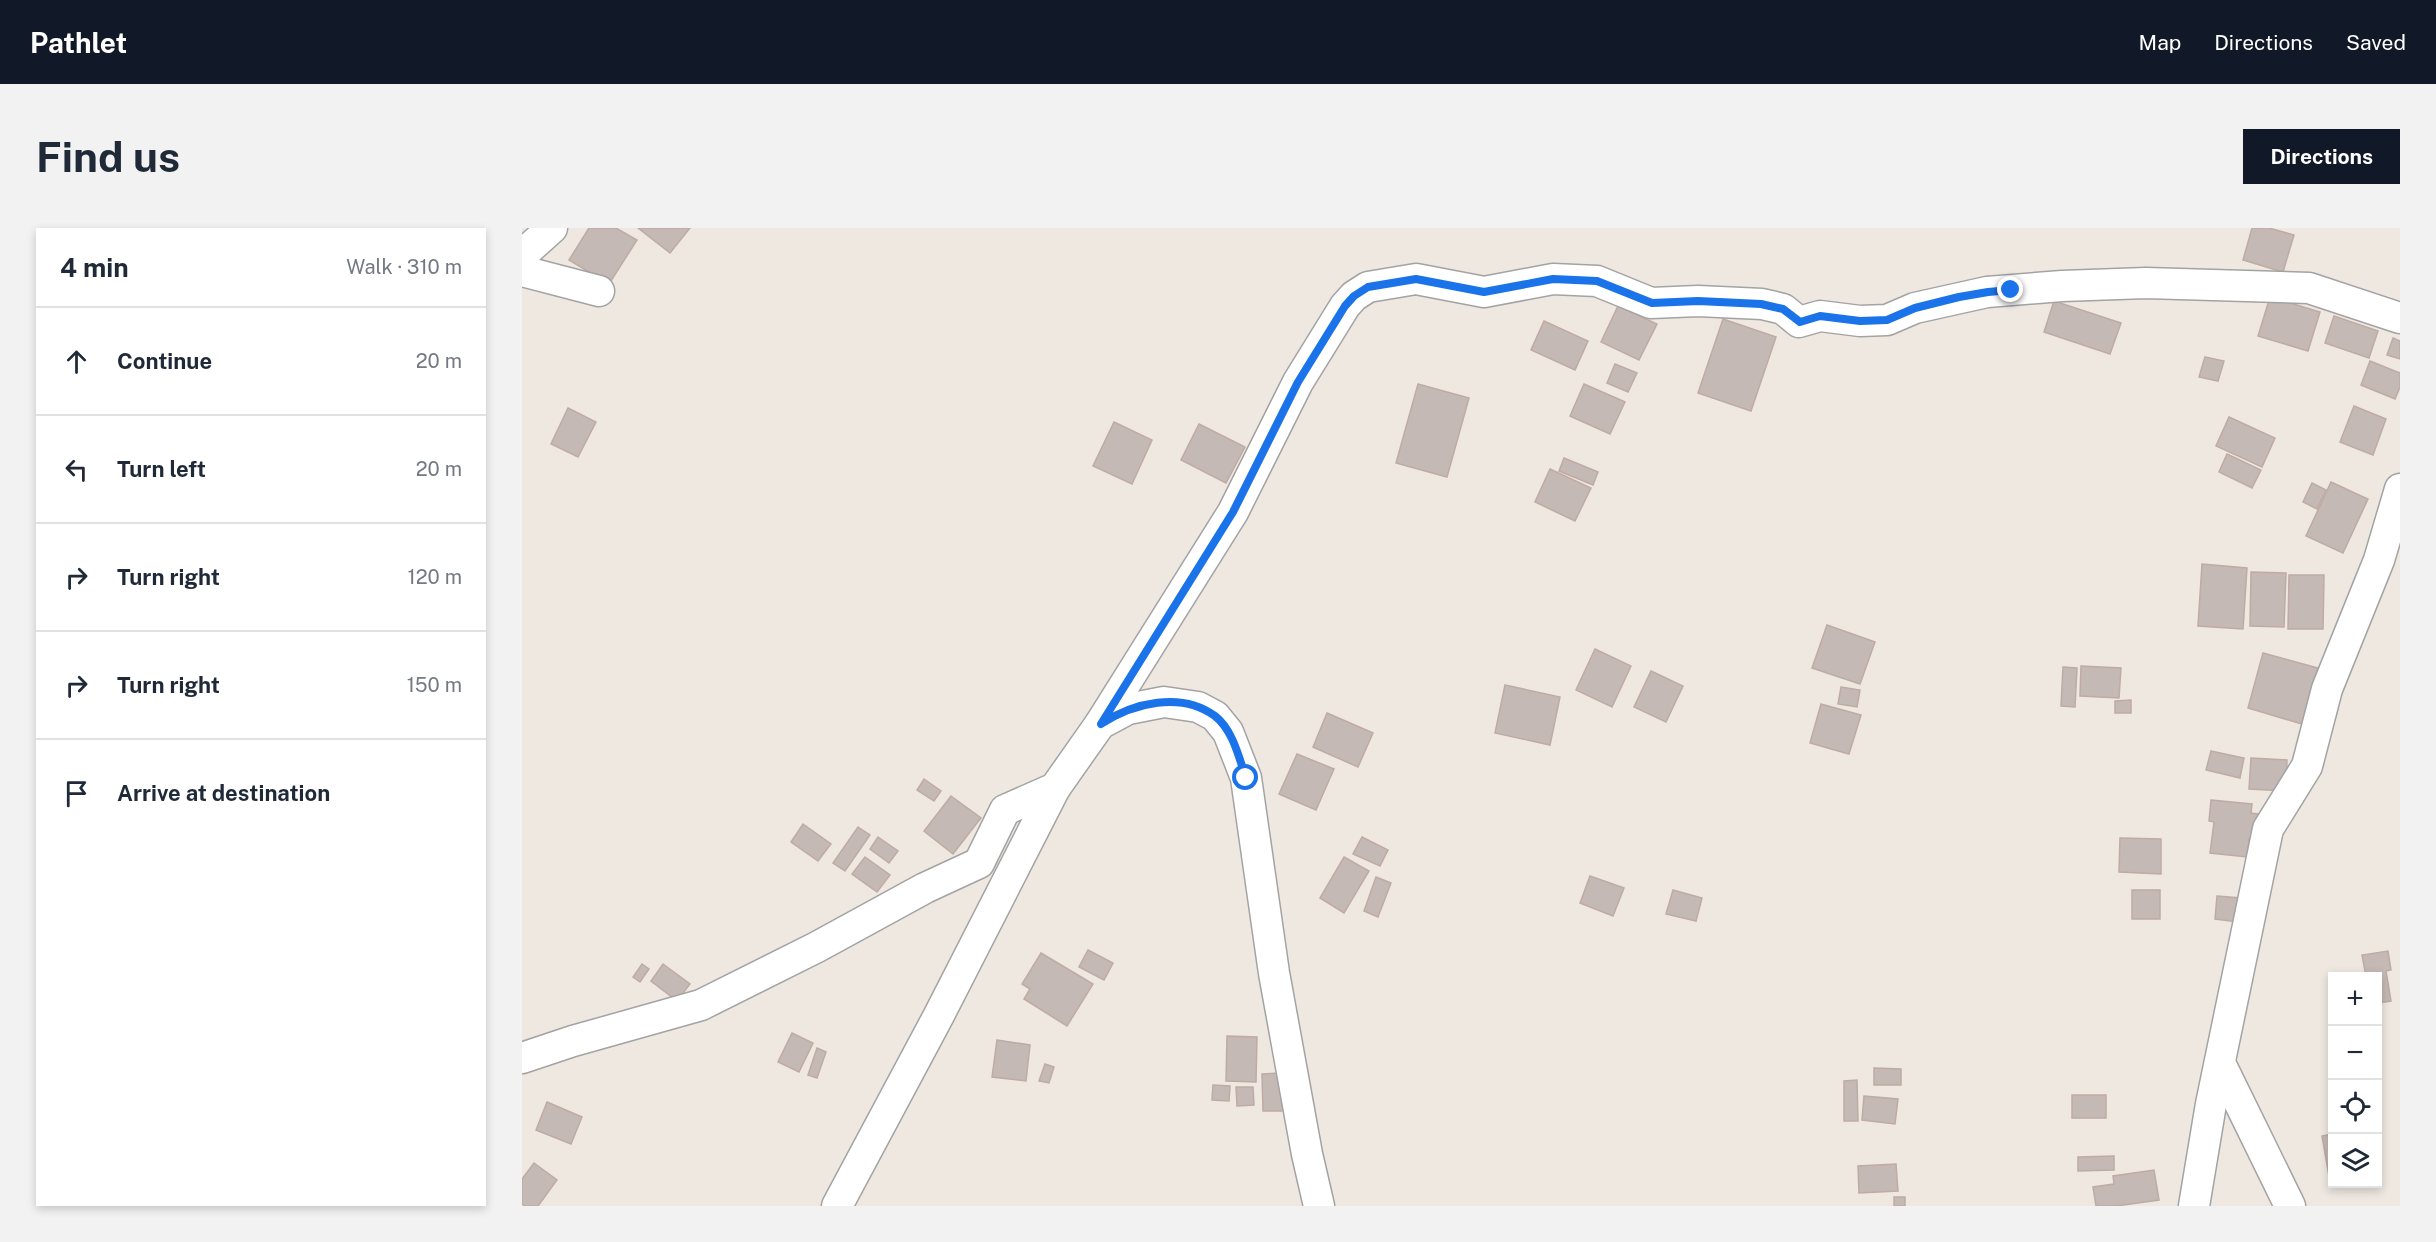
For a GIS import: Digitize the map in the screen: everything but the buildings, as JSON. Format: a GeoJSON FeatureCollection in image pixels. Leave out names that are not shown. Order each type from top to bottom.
{"type":"FeatureCollection","features":[{"type":"Feature","properties":{"kind":"street"},"geometry":{"type":"LineString","coordinates":[[522,255],[552,228]]}},
{"type":"Feature","properties":{"kind":"street"},"geometry":{"type":"LineString","coordinates":[[522,272],[599,291]]}},
{"type":"Feature","properties":{"kind":"street"},"geometry":{"type":"LineString","coordinates":[[837,1206],[938,1017],[1055,788],[1101,724],[1233,512],[1298,382],[1345,306],[1354,296],[1368,287],[1416,279],[1484,292],[1553,279],[1597,281],[1652,303],[1698,301],[1761,304],[1783,309],[1800,322],[1820,316],[1860,321],[1887,320],[1915,308],[1988,292],[2062,286],[2146,284],[2309,288],[2400,318]]}},
{"type":"Feature","properties":{"kind":"street"},"geometry":{"type":"LineString","coordinates":[[2194,1206],[2220,1063],[2268,829],[2307,766],[2327,689],[2379,560],[2400,489]]}},
{"type":"Feature","properties":{"kind":"street"},"geometry":{"type":"LineString","coordinates":[[1101,724],[1113,716],[1147,704],[1164,702],[1198,707],[1215,716],[1228,732],[1237,751],[1246,778],[1274,974],[1307,1154],[1319,1206]]}},
{"type":"Feature","properties":{"kind":"street"},"geometry":{"type":"LineString","coordinates":[[522,1058],[573,1041],[702,1005],[817,947],[925,888],[979,863],[1005,810],[1055,788]]}},
{"type":"Feature","properties":{"kind":"street"},"geometry":{"type":"LineString","coordinates":[[2220,1063],[2290,1206]]}},
{"type":"Feature","properties":{"kind":"route"},"geometry":{"type":"LineString","coordinates":[[1246,778],[1228,732],[1215,716],[1198,707],[1164,702],[1147,704],[1128,709],[1101,724],[1233,512],[1298,382],[1345,306],[1354,296],[1368,287],[1416,279],[1484,292],[1553,279],[1597,281],[1652,303],[1698,301],[1761,304],[1783,309],[1800,322],[1820,316],[1860,321],[1887,320],[1915,308],[1959,297],[2011,290]]}}]}
